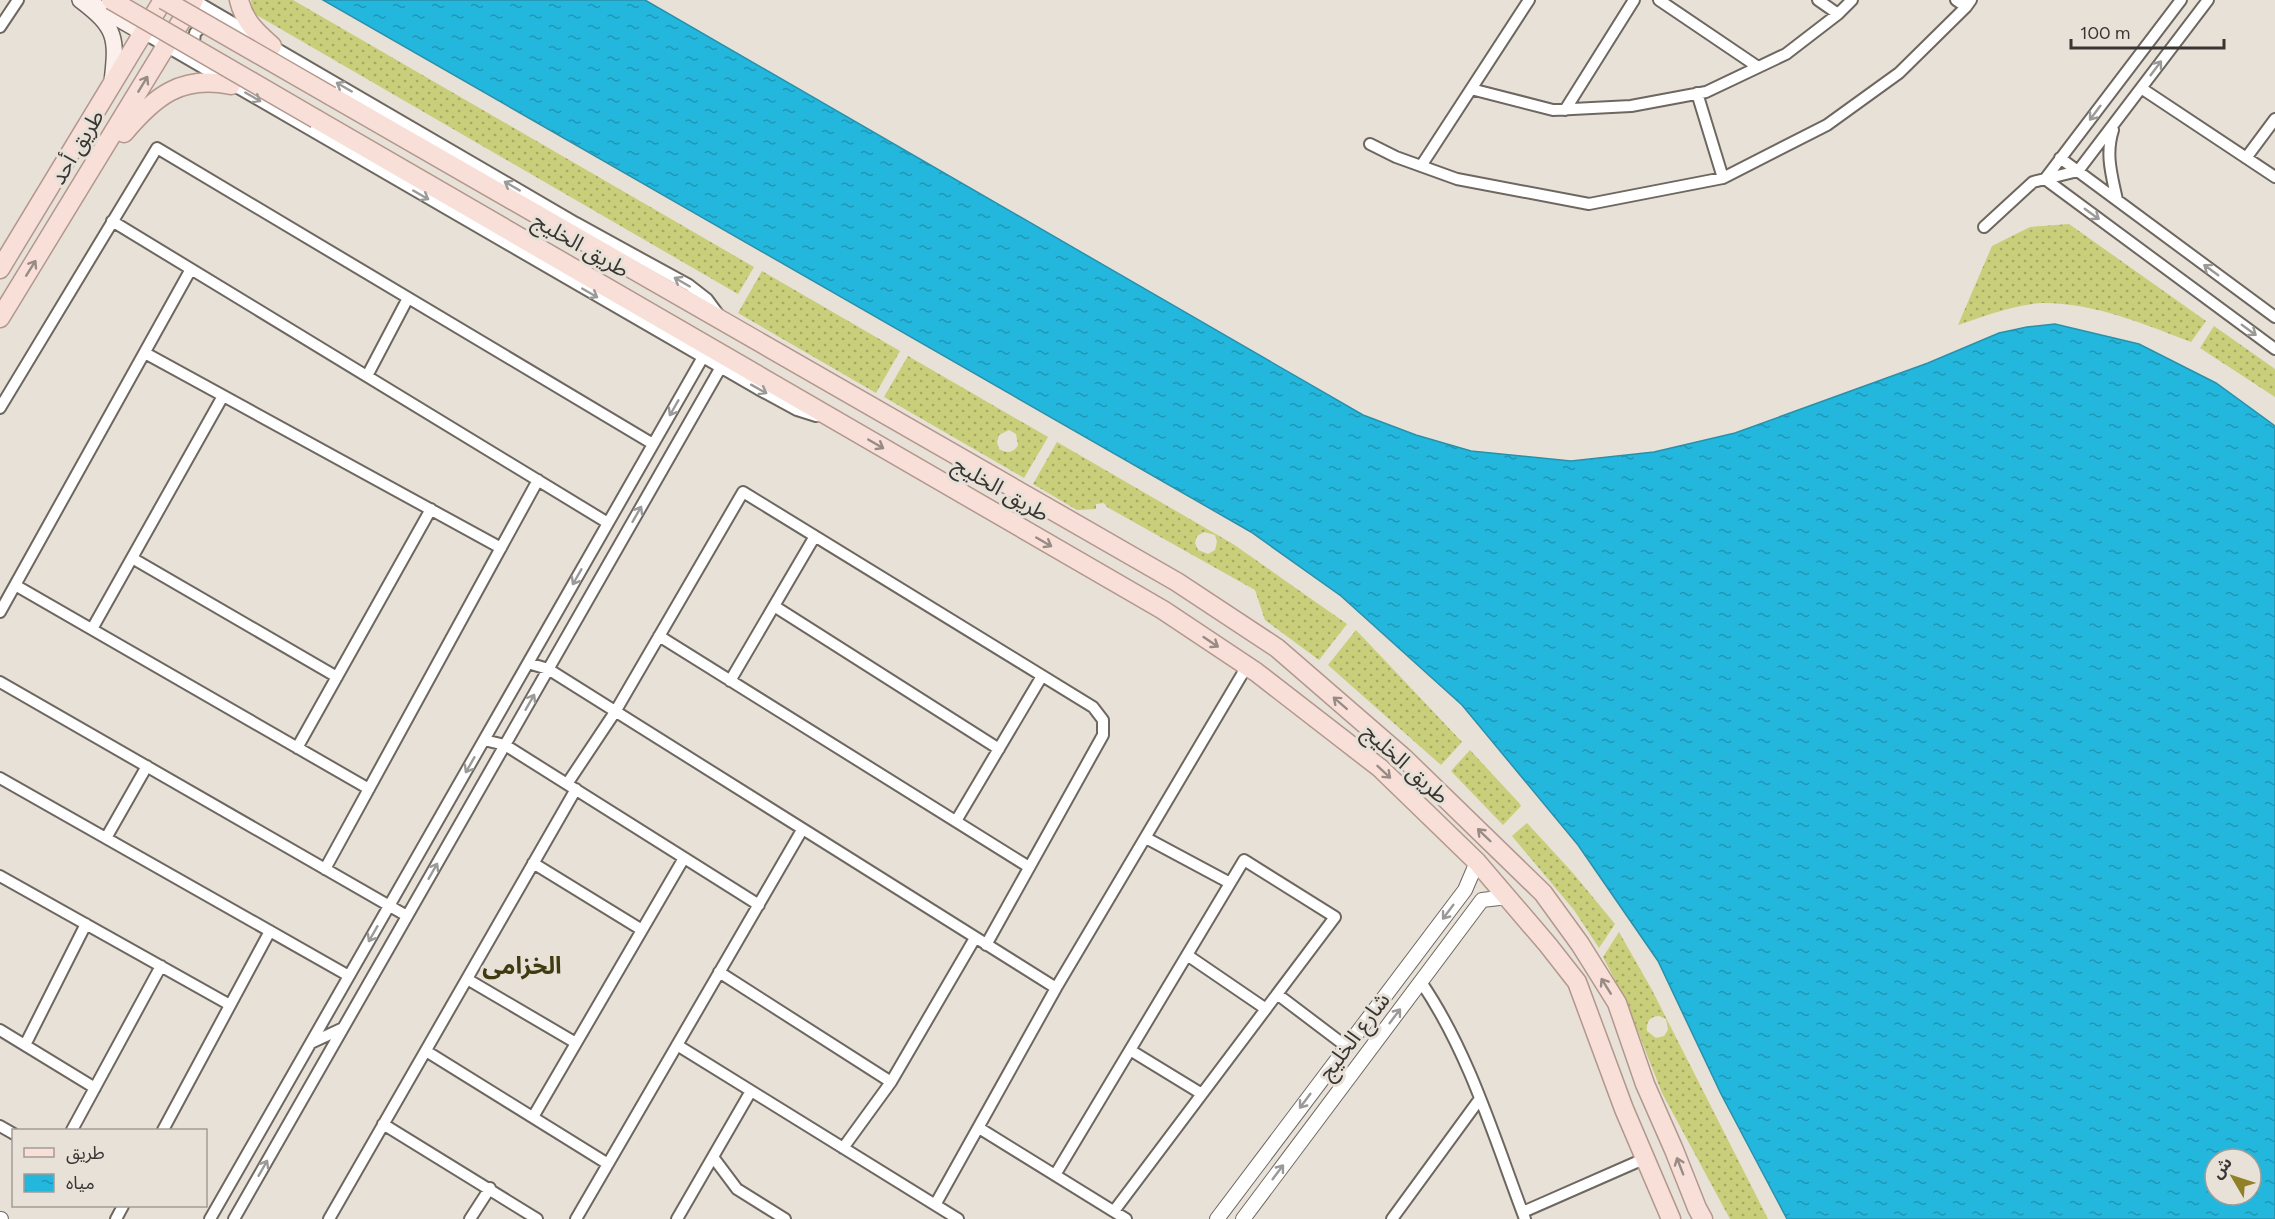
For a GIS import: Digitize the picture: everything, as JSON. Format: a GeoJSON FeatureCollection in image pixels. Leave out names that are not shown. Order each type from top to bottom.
{"type":"FeatureCollection","features":[{"type":"Feature","properties":{"kind":"main road"},"geometry":{"type":"LineString","coordinates":[[80,0],[109,27],[116,49],[111,86]]}},
{"type":"Feature","properties":{"kind":"main road"},"geometry":{"type":"LineString","coordinates":[[88,0],[113,6],[128,0]]}},
{"type":"Feature","properties":{"kind":"main road"},"geometry":{"type":"LineString","coordinates":[[88,0],[143,33]]}},
{"type":"Feature","properties":{"kind":"main road","name":"طريق الخليج"},"geometry":{"type":"LineString","coordinates":[[111,0],[1163,610],[1247,666],[1380,768],[1477,862],[1577,982],[1624,1109],[1671,1219]]}},
{"type":"Feature","properties":{"kind":"main road","name":"طريق أحد"},"geometry":{"type":"LineString","coordinates":[[0,269],[163,0]]}},
{"type":"Feature","properties":{"kind":"main road","name":"طريق الخليج"},"geometry":{"type":"LineString","coordinates":[[163,0],[1177,582],[1277,648],[1404,758],[1543,893],[1581,944],[1617,1003],[1645,1084],[1703,1219]]}},
{"type":"Feature","properties":{"kind":"main road","name":"طريق أحد"},"geometry":{"type":"LineString","coordinates":[[0,318],[194,0]]}},
{"type":"Feature","properties":{"kind":"main road"},"geometry":{"type":"LineString","coordinates":[[239,0],[251,28],[272,46]]}},
{"type":"Feature","properties":{"kind":"main road"},"geometry":{"type":"LineString","coordinates":[[104,149],[121,135],[145,108],[164,94],[188,84],[224,81]]}},
{"type":"Feature","properties":{"kind":"street"},"geometry":{"type":"LineString","coordinates":[[0,27],[18,0]]}},
{"type":"Feature","properties":{"kind":"street"},"geometry":{"type":"LineString","coordinates":[[194,0],[566,217],[689,285],[707,299],[724,321]]}},
{"type":"Feature","properties":{"kind":"street"},"geometry":{"type":"LineString","coordinates":[[1421,166],[1529,0]]}},
{"type":"Feature","properties":{"kind":"street"},"geometry":{"type":"LineString","coordinates":[[1565,110],[1634,0]]}},
{"type":"Feature","properties":{"kind":"street"},"geometry":{"type":"LineString","coordinates":[[1659,0],[1758,67]]}},
{"type":"Feature","properties":{"kind":"street"},"geometry":{"type":"LineString","coordinates":[[1818,0],[1838,14]]}},
{"type":"Feature","properties":{"kind":"street"},"geometry":{"type":"LineString","coordinates":[[1471,89],[1553,110],[1631,106],[1706,92],[1786,54],[1838,14],[1852,0]]}},
{"type":"Feature","properties":{"kind":"street"},"geometry":{"type":"LineString","coordinates":[[1956,0],[1969,3]]}},
{"type":"Feature","properties":{"kind":"street"},"geometry":{"type":"LineString","coordinates":[[2045,179],[2181,0]]}},
{"type":"Feature","properties":{"kind":"street"},"geometry":{"type":"LineString","coordinates":[[1984,227],[2033,182],[2078,171],[2208,0]]}},
{"type":"Feature","properties":{"kind":"street"},"geometry":{"type":"LineString","coordinates":[[1370,144],[1456,179],[1589,204],[1723,178],[1827,125],[1899,73],[1969,3]]}},
{"type":"Feature","properties":{"kind":"street"},"geometry":{"type":"LineString","coordinates":[[224,81],[192,51],[195,33],[210,19],[250,33]]}},
{"type":"Feature","properties":{"kind":"street"},"geometry":{"type":"LineString","coordinates":[[143,33],[720,368],[797,410],[844,426]]}},
{"type":"Feature","properties":{"kind":"street"},"geometry":{"type":"LineString","coordinates":[[2141,88],[2275,177]]}},
{"type":"Feature","properties":{"kind":"street"},"geometry":{"type":"LineString","coordinates":[[1697,93],[1723,178]]}},
{"type":"Feature","properties":{"kind":"street"},"geometry":{"type":"LineString","coordinates":[[2246,158],[2275,119]]}},
{"type":"Feature","properties":{"kind":"street"},"geometry":{"type":"LineString","coordinates":[[2115,122],[2108,144],[2109,163],[2117,200]]}},
{"type":"Feature","properties":{"kind":"street"},"geometry":{"type":"LineString","coordinates":[[0,408],[157,148],[653,444]]}},
{"type":"Feature","properties":{"kind":"street"},"geometry":{"type":"LineString","coordinates":[[2060,158],[2275,317]]}},
{"type":"Feature","properties":{"kind":"street"},"geometry":{"type":"LineString","coordinates":[[2045,179],[2275,349]]}},
{"type":"Feature","properties":{"kind":"street"},"geometry":{"type":"LineString","coordinates":[[112,221],[608,523]]}},
{"type":"Feature","properties":{"kind":"street"},"geometry":{"type":"LineString","coordinates":[[0,612],[191,269]]}},
{"type":"Feature","properties":{"kind":"street"},"geometry":{"type":"LineString","coordinates":[[367,376],[408,298]]}},
{"type":"Feature","properties":{"kind":"street"},"geometry":{"type":"LineString","coordinates":[[145,353],[501,548]]}},
{"type":"Feature","properties":{"kind":"street"},"geometry":{"type":"LineString","coordinates":[[210,1219],[703,357]]}},
{"type":"Feature","properties":{"kind":"street"},"geometry":{"type":"LineString","coordinates":[[234,1219],[720,368]]}},
{"type":"Feature","properties":{"kind":"street"},"geometry":{"type":"LineString","coordinates":[[92,630],[224,396]]}},
{"type":"Feature","properties":{"kind":"street"},"geometry":{"type":"LineString","coordinates":[[325,869],[538,480]]}},
{"type":"Feature","properties":{"kind":"street"},"geometry":{"type":"LineString","coordinates":[[332,1218],[383,1124],[533,863],[572,787],[743,492],[1093,707],[1103,720],[1102,735],[986,945]]}},
{"type":"Feature","properties":{"kind":"street"},"geometry":{"type":"LineString","coordinates":[[297,748],[430,509]]}},
{"type":"Feature","properties":{"kind":"street"},"geometry":{"type":"LineString","coordinates":[[730,681],[815,536]]}},
{"type":"Feature","properties":{"kind":"street"},"geometry":{"type":"LineString","coordinates":[[132,558],[337,677]]}},
{"type":"Feature","properties":{"kind":"street"},"geometry":{"type":"LineString","coordinates":[[15,585],[369,789]]}},
{"type":"Feature","properties":{"kind":"street"},"geometry":{"type":"LineString","coordinates":[[774,606],[999,749]]}},
{"type":"Feature","properties":{"kind":"street"},"geometry":{"type":"LineString","coordinates":[[659,636],[1029,867]]}},
{"type":"Feature","properties":{"kind":"street"},"geometry":{"type":"LineString","coordinates":[[528,663],[548,669],[802,831],[1056,988]]}},
{"type":"Feature","properties":{"kind":"street"},"geometry":{"type":"LineString","coordinates":[[935,1205],[1056,988],[1247,666]]}},
{"type":"Feature","properties":{"kind":"street"},"geometry":{"type":"LineString","coordinates":[[956,821],[1042,676]]}},
{"type":"Feature","properties":{"kind":"street"},"geometry":{"type":"LineString","coordinates":[[0,682],[407,916]]}},
{"type":"Feature","properties":{"kind":"street"},"geometry":{"type":"LineString","coordinates":[[484,740],[505,745],[759,905]]}},
{"type":"Feature","properties":{"kind":"street"},"geometry":{"type":"LineString","coordinates":[[106,838],[147,766]]}},
{"type":"Feature","properties":{"kind":"street"},"geometry":{"type":"LineString","coordinates":[[0,778],[349,976]]}},
{"type":"Feature","properties":{"kind":"street"},"geometry":{"type":"LineString","coordinates":[[576,1219],[802,831]]}},
{"type":"Feature","properties":{"kind":"street"},"geometry":{"type":"LineString","coordinates":[[1146,838],[1230,884]]}},
{"type":"Feature","properties":{"kind":"street"},"geometry":{"type":"LineString","coordinates":[[533,1117],[684,858]]}},
{"type":"Feature","properties":{"kind":"street"},"geometry":{"type":"LineString","coordinates":[[1055,1175],[1244,860],[1335,917],[1114,1211]]}},
{"type":"Feature","properties":{"kind":"street"},"geometry":{"type":"LineString","coordinates":[[1217,1219],[1465,890],[1477,862]]}},
{"type":"Feature","properties":{"kind":"street"},"geometry":{"type":"LineString","coordinates":[[533,863],[642,930]]}},
{"type":"Feature","properties":{"kind":"street"},"geometry":{"type":"LineString","coordinates":[[0,876],[230,1005]]}},
{"type":"Feature","properties":{"kind":"street","name":"شارع الخليج"},"geometry":{"type":"LineString","coordinates":[[1243,1219],[1482,900],[1508,897]]}},
{"type":"Feature","properties":{"kind":"street"},"geometry":{"type":"LineString","coordinates":[[25,1045],[86,924]]}},
{"type":"Feature","properties":{"kind":"street"},"geometry":{"type":"LineString","coordinates":[[164,1129],[270,931]]}},
{"type":"Feature","properties":{"kind":"street"},"geometry":{"type":"LineString","coordinates":[[843,1148],[891,1082],[975,938]]}},
{"type":"Feature","properties":{"kind":"street"},"geometry":{"type":"LineString","coordinates":[[1187,955],[1266,1009]]}},
{"type":"Feature","properties":{"kind":"street"},"geometry":{"type":"LineString","coordinates":[[73,1129],[161,966]]}},
{"type":"Feature","properties":{"kind":"street"},"geometry":{"type":"LineString","coordinates":[[719,972],[891,1082]]}},
{"type":"Feature","properties":{"kind":"street"},"geometry":{"type":"LineString","coordinates":[[467,979],[576,1042]]}},
{"type":"Feature","properties":{"kind":"street"},"geometry":{"type":"LineString","coordinates":[[1421,982],[1448,1024],[1524,1215],[1646,1158]]}},
{"type":"Feature","properties":{"kind":"street"},"geometry":{"type":"LineString","coordinates":[[1277,994],[1347,1047]]}},
{"type":"Feature","properties":{"kind":"street"},"geometry":{"type":"LineString","coordinates":[[311,1043],[344,1028]]}},
{"type":"Feature","properties":{"kind":"street"},"geometry":{"type":"LineString","coordinates":[[0,1030],[95,1088]]}},
{"type":"Feature","properties":{"kind":"street"},"geometry":{"type":"LineString","coordinates":[[677,1045],[958,1219]]}},
{"type":"Feature","properties":{"kind":"street"},"geometry":{"type":"LineString","coordinates":[[1130,1050],[1202,1094]]}},
{"type":"Feature","properties":{"kind":"street"},"geometry":{"type":"LineString","coordinates":[[426,1051],[608,1164]]}},
{"type":"Feature","properties":{"kind":"street"},"geometry":{"type":"LineString","coordinates":[[677,1219],[751,1090]]}},
{"type":"Feature","properties":{"kind":"street"},"geometry":{"type":"LineString","coordinates":[[1392,1219],[1479,1100]]}},
{"type":"Feature","properties":{"kind":"street"},"geometry":{"type":"LineString","coordinates":[[383,1124],[537,1219]]}},
{"type":"Feature","properties":{"kind":"street"},"geometry":{"type":"LineString","coordinates":[[978,1128],[1126,1219]]}},
{"type":"Feature","properties":{"kind":"street"},"geometry":{"type":"LineString","coordinates":[[713,1157],[737,1189],[779,1217]]}},
{"type":"Feature","properties":{"kind":"street"},"geometry":{"type":"LineString","coordinates":[[470,1219],[490,1188]]}},
{"type":"Feature","properties":{"kind":"green space"},"geometry":{"type":"Polygon","coordinates":[[[251,0],[293,0],[754,267],[738,294],[253,13],[251,0]]]}},
{"type":"Feature","properties":{"kind":"green space"},"geometry":{"type":"Polygon","coordinates":[[[2069,224],[2206,321],[2191,342],[2119,316],[2062,304],[2043,303],[2022,306],[1958,325],[1992,246],[2030,227],[2069,224]]]}},
{"type":"Feature","properties":{"kind":"green space"},"geometry":{"type":"Polygon","coordinates":[[[762,271],[900,351],[876,393],[738,313],[762,271]]]}},
{"type":"Feature","properties":{"kind":"green space"},"geometry":{"type":"Polygon","coordinates":[[[2214,326],[2275,369],[2275,397],[2200,348],[2214,326]]]}},
{"type":"Feature","properties":{"kind":"green space"},"geometry":{"type":"Polygon","coordinates":[[[908,356],[1048,437],[1024,478],[884,397],[908,356]],[[1009,430],[999,435],[997,442],[999,449],[1005,452],[1014,450],[1018,445],[1016,434],[1009,430]]]}},
{"type":"Feature","properties":{"kind":"green space"},"geometry":{"type":"Polygon","coordinates":[[[1057,442],[1233,544],[1347,624],[1319,660],[1265,620],[1255,590],[1107,507],[1104,503],[1096,504],[1096,509],[1077,510],[1033,484],[1057,442]],[[1204,532],[1197,536],[1195,543],[1198,550],[1208,554],[1215,550],[1217,542],[1215,535],[1204,532]]]}},
{"type":"Feature","properties":{"kind":"green space"},"geometry":{"type":"Polygon","coordinates":[[[1356,630],[1462,742],[1441,765],[1328,665],[1356,630]]]}},
{"type":"Feature","properties":{"kind":"green space"},"geometry":{"type":"Polygon","coordinates":[[[1470,750],[1521,806],[1503,825],[1451,771],[1470,750]]]}},
{"type":"Feature","properties":{"kind":"green space"},"geometry":{"type":"Polygon","coordinates":[[[1527,823],[1615,924],[1599,948],[1574,910],[1512,836],[1527,823]]]}},
{"type":"Feature","properties":{"kind":"green space"},"geometry":{"type":"Polygon","coordinates":[[[1619,932],[1652,990],[1768,1219],[1730,1219],[1662,1093],[1626,1001],[1603,957],[1619,932]],[[1659,1016],[1651,1018],[1647,1031],[1656,1038],[1664,1036],[1668,1030],[1666,1019],[1659,1016]]]}},
{"type":"Feature","properties":{"kind":"water"},"geometry":{"type":"Polygon","coordinates":[[[323,0],[645,0],[1363,415],[1416,435],[1471,451],[1571,461],[1654,452],[1735,433],[1928,363],[1999,333],[2055,324],[2139,344],[2216,383],[2275,426],[2275,1219],[1787,1219],[1721,1094],[1658,961],[1578,845],[1462,705],[1341,596],[1251,532],[323,0]]]}},
{"type":"Feature","properties":{"kind":"district","name":"الخزامى"},"geometry":{"type":"Point","coordinates":[522,965]}}]}
